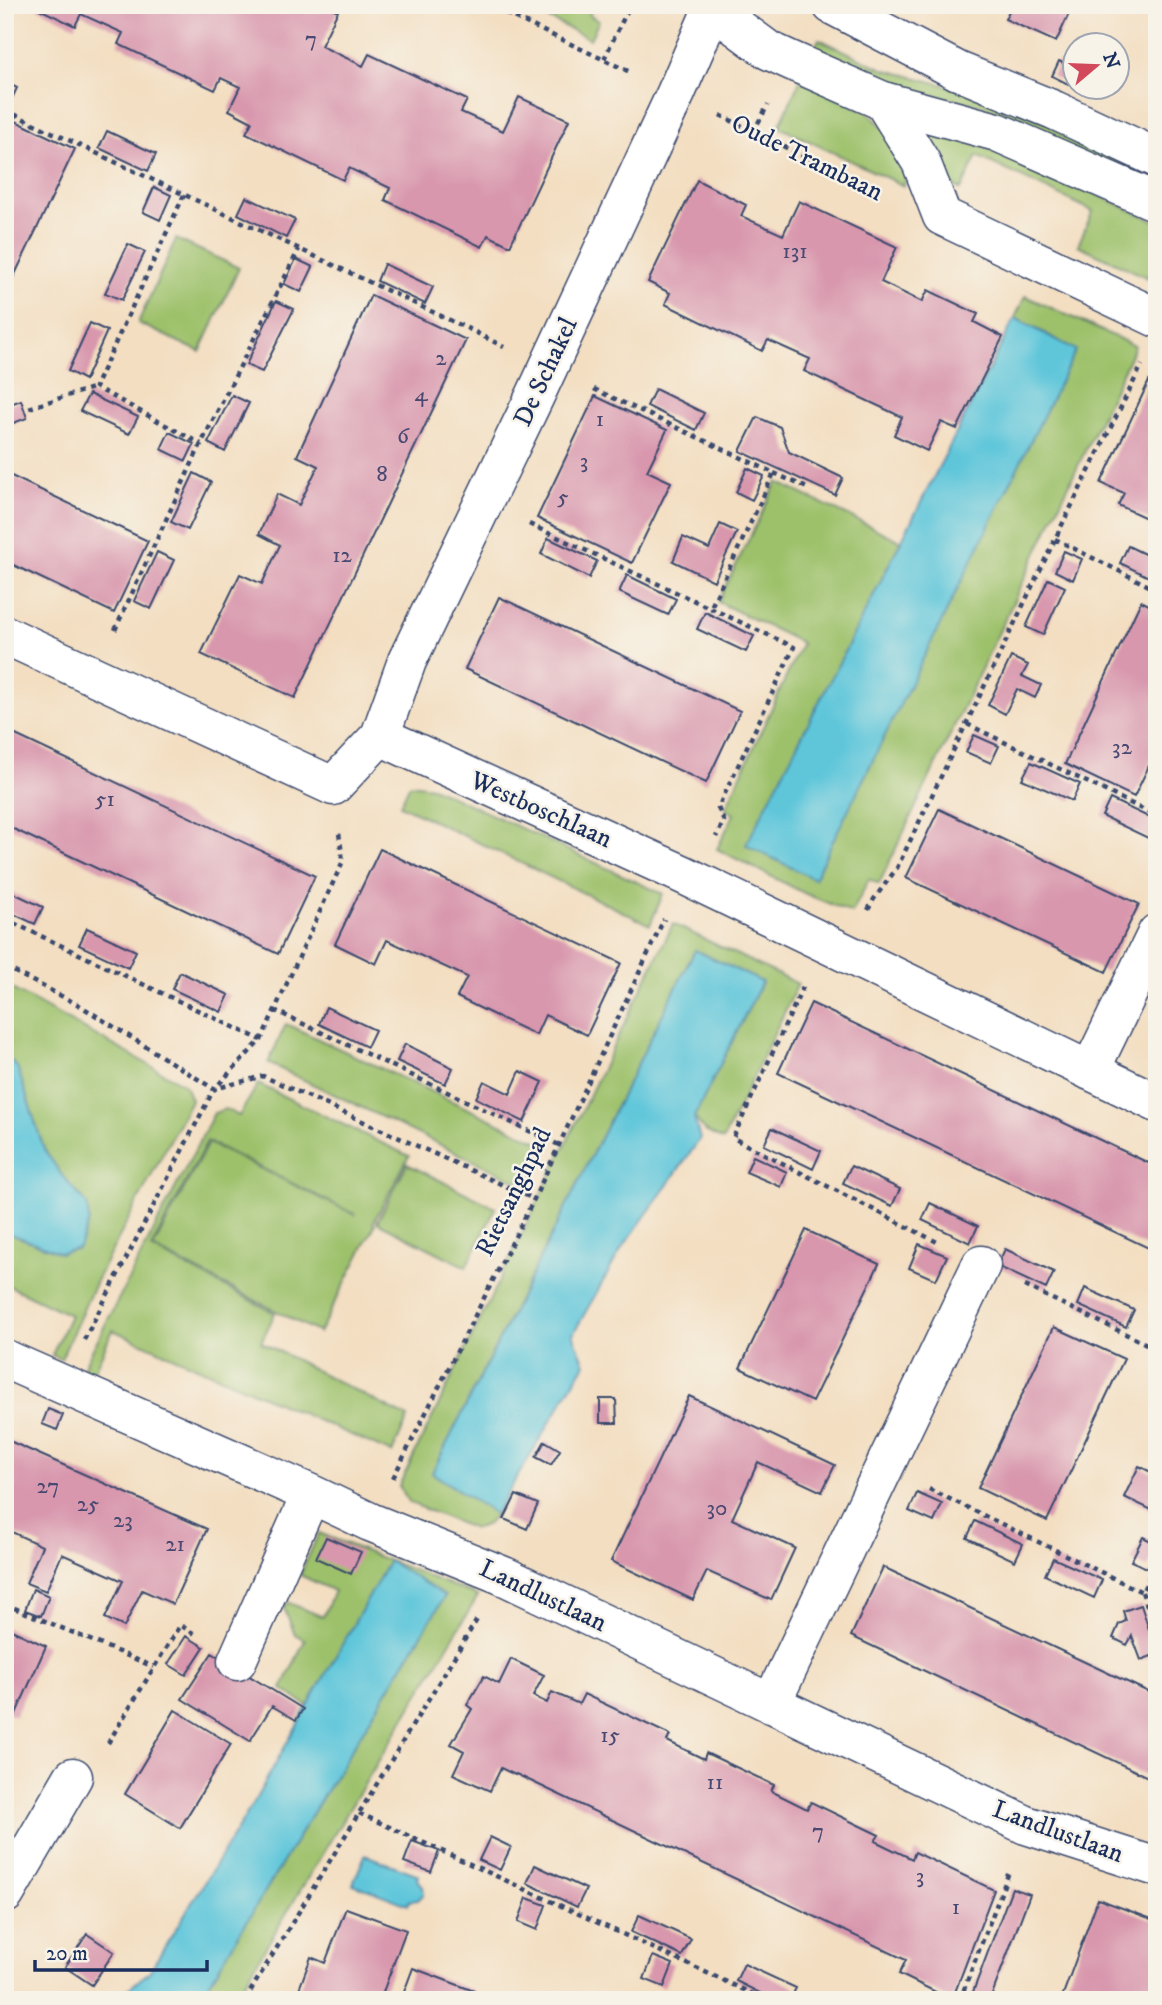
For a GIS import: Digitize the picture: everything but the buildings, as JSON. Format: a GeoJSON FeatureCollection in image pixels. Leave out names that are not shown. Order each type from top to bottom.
{"type":"FeatureCollection","features":[{"type":"Feature","properties":{"kind":"street"},"geometry":{"type":"LineString","coordinates":[[832,5],[958,71],[1054,110],[1157,158]]}},
{"type":"Feature","properties":{"kind":"street"},"geometry":{"type":"LineString","coordinates":[[711,6],[768,50],[883,101],[997,132],[1157,202]]}},
{"type":"Feature","properties":{"kind":"street","name":"De Schakel"},"geometry":{"type":"LineString","coordinates":[[380,736],[407,661],[676,93],[711,6]]}},
{"type":"Feature","properties":{"kind":"street","name":"Oude Trambaan"},"geometry":{"type":"LineString","coordinates":[[883,101],[921,162],[942,216]]}},
{"type":"Feature","properties":{"kind":"street"},"geometry":{"type":"LineString","coordinates":[[942,216],[1157,318]]}},
{"type":"Feature","properties":{"kind":"street"},"geometry":{"type":"LineString","coordinates":[[5,635],[333,786],[380,736]]}},
{"type":"Feature","properties":{"kind":"street","name":"Westboschlaan"},"geometry":{"type":"LineString","coordinates":[[380,736],[684,875],[1157,1102]]}},
{"type":"Feature","properties":{"kind":"street"},"geometry":{"type":"LineString","coordinates":[[1090,1070],[1157,933]]}},
{"type":"Feature","properties":{"kind":"street"},"geometry":{"type":"LineString","coordinates":[[771,1704],[981,1265]]}},
{"type":"Feature","properties":{"kind":"street","name":"Landlustlaan"},"geometry":{"type":"LineString","coordinates":[[5,1359],[370,1522],[503,1576],[1027,1825],[1157,1867]]}},
{"type":"Feature","properties":{"kind":"street"},"geometry":{"type":"LineString","coordinates":[[237,1661],[311,1494]]}},
{"type":"Feature","properties":{"kind":"street"},"geometry":{"type":"LineString","coordinates":[[5,1894],[73,1777]]}},
{"type":"Feature","properties":{"kind":"path","name":"Oude Trambaan"},"geometry":{"type":"LineString","coordinates":[[488,5],[676,93],[891,199],[942,216]]}},
{"type":"Feature","properties":{"kind":"path"},"geometry":{"type":"LineString","coordinates":[[604,60],[630,5]]}},
{"type":"Feature","properties":{"kind":"path"},"geometry":{"type":"LineString","coordinates":[[5,110],[473,331],[547,370],[807,488]]}},
{"type":"Feature","properties":{"kind":"path"},"geometry":{"type":"LineString","coordinates":[[95,387],[184,195]]}},
{"type":"Feature","properties":{"kind":"path"},"geometry":{"type":"LineString","coordinates":[[94,676],[201,444],[299,250]]}},
{"type":"Feature","properties":{"kind":"path"},"geometry":{"type":"LineString","coordinates":[[1145,360],[1055,539],[897,868],[836,947],[733,1138],[981,1265],[1157,1349]]}},
{"type":"Feature","properties":{"kind":"path"},"geometry":{"type":"LineString","coordinates":[[29,408],[95,387],[201,444]]}},
{"type":"Feature","properties":{"kind":"path"},"geometry":{"type":"LineString","coordinates":[[711,607],[774,473]]}},
{"type":"Feature","properties":{"kind":"path"},"geometry":{"type":"LineString","coordinates":[[484,503],[794,647],[718,808],[724,821],[704,862],[684,875]]}},
{"type":"Feature","properties":{"kind":"path"},"geometry":{"type":"LineString","coordinates":[[1055,539],[1157,590]]}},
{"type":"Feature","properties":{"kind":"path"},"geometry":{"type":"LineString","coordinates":[[967,724],[1157,816]]}},
{"type":"Feature","properties":{"kind":"path"},"geometry":{"type":"LineString","coordinates":[[61,1384],[214,1089],[261,1040],[343,861],[333,786]]}},
{"type":"Feature","properties":{"kind":"path","name":"Rietsanghpad"},"geometry":{"type":"LineString","coordinates":[[370,1522],[534,1199],[684,875]]}},
{"type":"Feature","properties":{"kind":"path"},"geometry":{"type":"LineString","coordinates":[[5,919],[261,1040]]}},
{"type":"Feature","properties":{"kind":"path"},"geometry":{"type":"LineString","coordinates":[[5,967],[79,1005],[214,1089],[263,1076],[534,1199]]}},
{"type":"Feature","properties":{"kind":"path"},"geometry":{"type":"LineString","coordinates":[[274,1010],[559,1145]]}},
{"type":"Feature","properties":{"kind":"path"},"geometry":{"type":"LineString","coordinates":[[884,1467],[1142,1592],[1157,1632]]}},
{"type":"Feature","properties":{"kind":"path"},"geometry":{"type":"LineString","coordinates":[[1142,1592],[1157,1562]]}},
{"type":"Feature","properties":{"kind":"path"},"geometry":{"type":"LineString","coordinates":[[245,2000],[503,1576]]}},
{"type":"Feature","properties":{"kind":"path"},"geometry":{"type":"LineString","coordinates":[[5,1604],[154,1667]]}},
{"type":"Feature","properties":{"kind":"path"},"geometry":{"type":"LineString","coordinates":[[73,1777],[86,1779],[180,1625],[237,1661]]}},
{"type":"Feature","properties":{"kind":"path"},"geometry":{"type":"LineString","coordinates":[[359,1813],[766,2000]]}},
{"type":"Feature","properties":{"kind":"path"},"geometry":{"type":"LineString","coordinates":[[960,2000],[1027,1825]]}},
{"type":"Feature","properties":{"kind":"green space"},"geometry":{"type":"Polygon","coordinates":[[[521,5],[594,5],[589,15],[599,21],[590,39],[521,5]]]}},
{"type":"Feature","properties":{"kind":"green space"},"geometry":{"type":"Polygon","coordinates":[[[819,39],[883,69],[986,96],[1157,172],[1157,190],[981,105],[876,84],[811,54],[819,39]]]}},
{"type":"Feature","properties":{"kind":"green space"},"geometry":{"type":"Polygon","coordinates":[[[800,80],[868,112],[891,136],[906,177],[904,186],[779,127],[800,80]]]}},
{"type":"Feature","properties":{"kind":"green space"},"geometry":{"type":"Polygon","coordinates":[[[928,132],[1000,150],[1157,222],[1157,266],[1154,265],[1148,278],[1078,245],[1093,211],[977,156],[961,190],[944,181],[928,132]]]}},
{"type":"Feature","properties":{"kind":"green space"},"geometry":{"type":"Polygon","coordinates":[[[176,239],[239,268],[200,352],[138,323],[176,239]]]}},
{"type":"Feature","properties":{"kind":"green space"},"geometry":{"type":"Polygon","coordinates":[[[1025,296],[1135,346],[879,884],[869,879],[852,913],[806,894],[717,849],[734,814],[725,809],[802,643],[718,602],[777,482],[901,541],[747,845],[814,879],[1058,340],[1015,318],[1025,296]]]}},
{"type":"Feature","properties":{"kind":"green space"},"geometry":{"type":"Polygon","coordinates":[[[410,784],[432,787],[663,894],[650,925],[400,805],[410,784]]]}},
{"type":"Feature","properties":{"kind":"green space"},"geometry":{"type":"Polygon","coordinates":[[[673,924],[798,984],[723,1140],[705,1131],[694,1117],[762,982],[695,950],[432,1473],[495,1514],[488,1524],[474,1529],[410,1503],[399,1486],[673,924]]]}},
{"type":"Feature","properties":{"kind":"green space"},"geometry":{"type":"Polygon","coordinates":[[[5,985],[185,1085],[191,1100],[96,1281],[61,1359],[52,1355],[70,1315],[5,1284],[5,1232],[61,1253],[87,1204],[63,1177],[44,1149],[17,1067],[5,1055],[5,985]]]}},
{"type":"Feature","properties":{"kind":"green space"},"geometry":{"type":"Polygon","coordinates":[[[286,1024],[548,1146],[529,1187],[268,1063],[286,1024]]]}},
{"type":"Feature","properties":{"kind":"green space"},"geometry":{"type":"Polygon","coordinates":[[[258,1084],[409,1156],[319,1333],[153,1248],[208,1143],[356,1215],[207,1141],[151,1248],[275,1313],[261,1342],[408,1418],[392,1453],[113,1330],[93,1373],[83,1368],[214,1113],[225,1109],[239,1116],[258,1084]]]}},
{"type":"Feature","properties":{"kind":"green space"},"geometry":{"type":"Polygon","coordinates":[[[407,1164],[496,1208],[466,1267],[377,1222],[407,1164]]]}},
{"type":"Feature","properties":{"kind":"green space"},"geometry":{"type":"Polygon","coordinates":[[[319,1533],[478,1596],[234,2000],[199,2000],[445,1596],[389,1562],[308,1706],[282,1689],[305,1640],[295,1634],[284,1608],[287,1602],[323,1617],[334,1591],[300,1575],[319,1533]]]}},
{"type":"Feature","properties":{"kind":"water"},"geometry":{"type":"Polygon","coordinates":[[[1015,318],[1076,350],[814,879],[746,845],[1015,318]]]}},
{"type":"Feature","properties":{"kind":"water"},"geometry":{"type":"Polygon","coordinates":[[[695,950],[762,982],[694,1117],[700,1139],[621,1250],[573,1334],[585,1364],[495,1514],[432,1473],[695,950]]]}},
{"type":"Feature","properties":{"kind":"water"},"geometry":{"type":"Polygon","coordinates":[[[5,1055],[17,1067],[44,1149],[63,1177],[87,1204],[89,1221],[79,1248],[61,1253],[5,1232],[5,1055]]]}},
{"type":"Feature","properties":{"kind":"water"},"geometry":{"type":"Polygon","coordinates":[[[389,1561],[445,1596],[199,2000],[115,2000],[149,1972],[254,1802],[389,1561]]]}},
{"type":"Feature","properties":{"kind":"water"},"geometry":{"type":"Polygon","coordinates":[[[365,1855],[419,1875],[418,1880],[423,1886],[424,1894],[418,1900],[409,1901],[408,1905],[353,1884],[365,1855]]]}}]}
